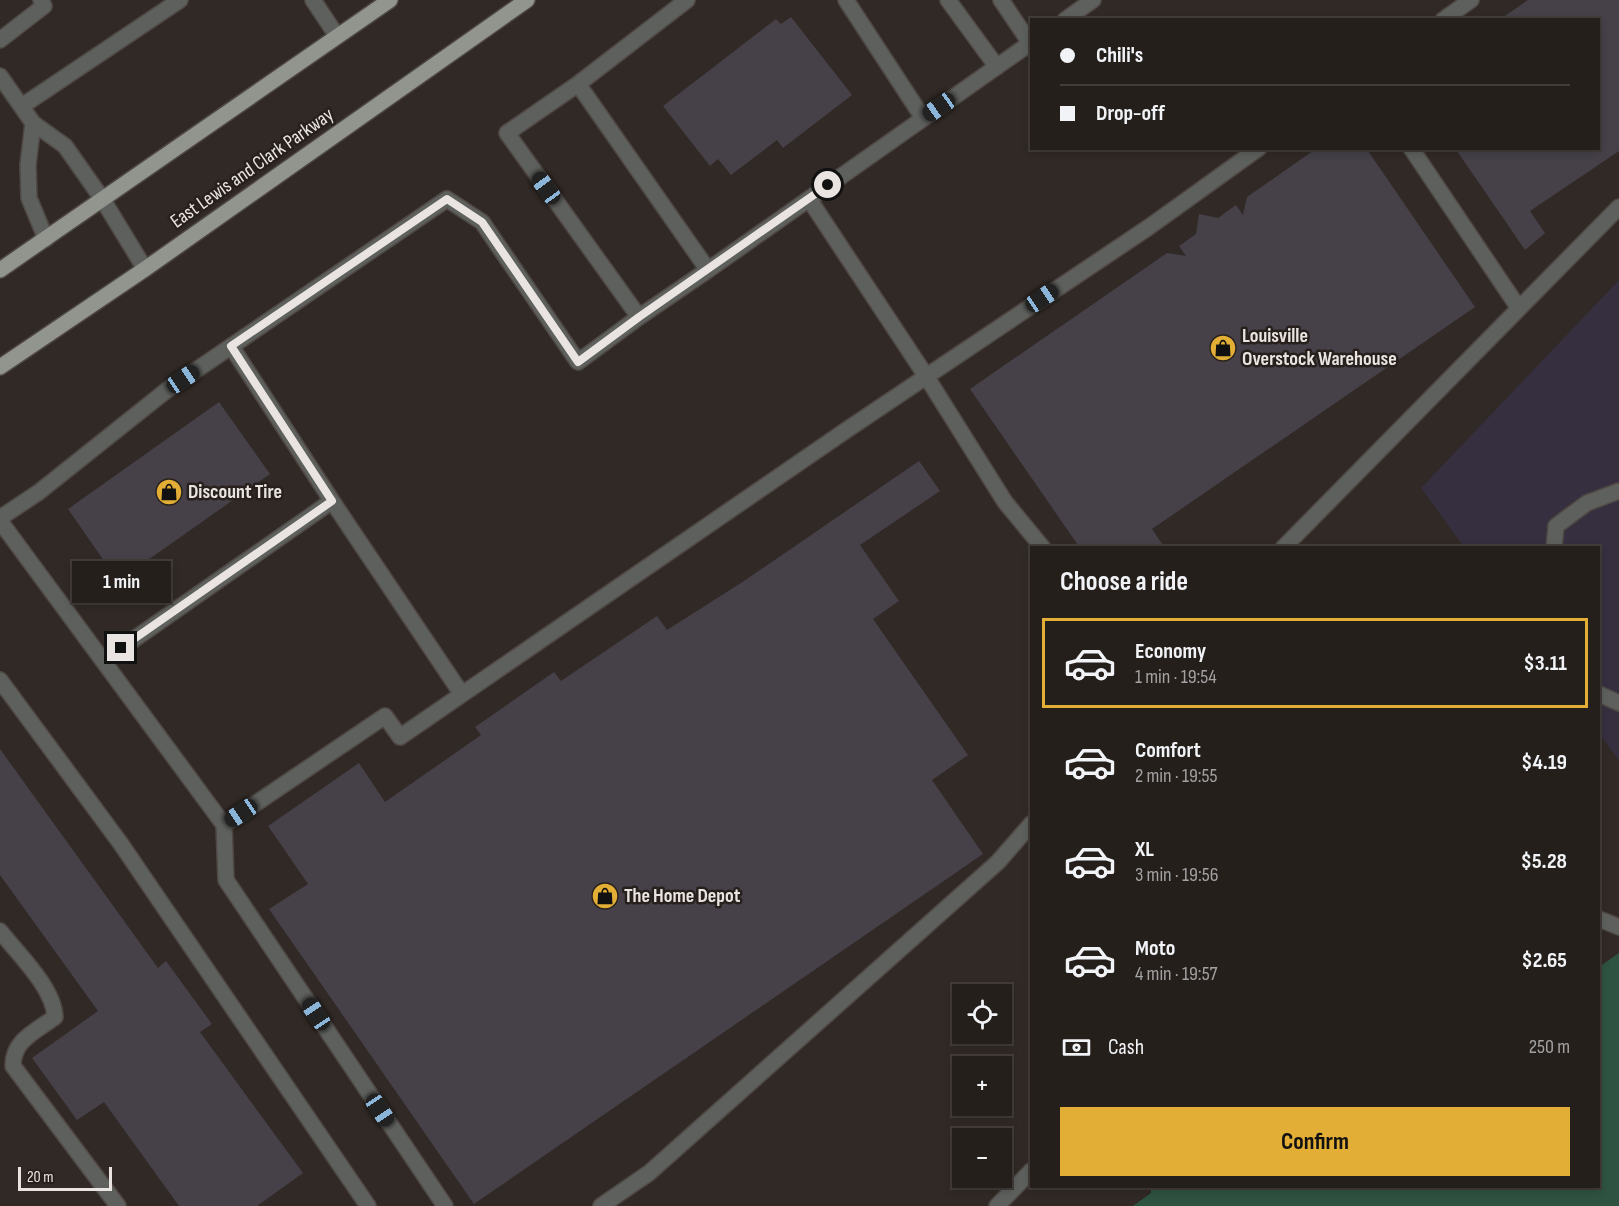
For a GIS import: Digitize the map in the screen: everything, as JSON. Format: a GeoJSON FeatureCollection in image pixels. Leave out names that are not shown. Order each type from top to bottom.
{"type":"FeatureCollection","features":[{"type":"Feature","properties":{"kind":"main road"},"geometry":{"type":"LineString","coordinates":[[0,270],[390,0]]}},
{"type":"Feature","properties":{"kind":"main road","name":"East Lewis and Clark Parkway"},"geometry":{"type":"LineString","coordinates":[[0,367],[527,0]]}},
{"type":"Feature","properties":{"kind":"lane"},"geometry":{"type":"LineString","coordinates":[[0,40],[44,6],[41,0]]}},
{"type":"Feature","properties":{"kind":"lane"},"geometry":{"type":"LineString","coordinates":[[22,106],[180,0]]}},
{"type":"Feature","properties":{"kind":"lane"},"geometry":{"type":"LineString","coordinates":[[313,0],[336,36]]}},
{"type":"Feature","properties":{"kind":"lane"},"geometry":{"type":"LineString","coordinates":[[639,317],[507,133],[578,84],[687,0]]}},
{"type":"Feature","properties":{"kind":"lane"},"geometry":{"type":"LineString","coordinates":[[846,0],[923,118]]}},
{"type":"Feature","properties":{"kind":"lane"},"geometry":{"type":"LineString","coordinates":[[948,0],[997,67]]}},
{"type":"Feature","properties":{"kind":"lane"},"geometry":{"type":"LineString","coordinates":[[1001,0],[1030,42]]}},
{"type":"Feature","properties":{"kind":"lane"},"geometry":{"type":"LineString","coordinates":[[1068,18],[1093,0]]}},
{"type":"Feature","properties":{"kind":"lane"},"geometry":{"type":"LineString","coordinates":[[1446,18],[1471,0]]}},
{"type":"Feature","properties":{"kind":"lane"},"geometry":{"type":"LineString","coordinates":[[445,1206],[226,880],[224,825],[0,519],[39,492],[167,390],[447,199],[482,222],[578,362],[1030,44]]}},
{"type":"Feature","properties":{"kind":"lane"},"geometry":{"type":"LineString","coordinates":[[0,76],[33,123],[65,146],[103,200],[145,268]]}},
{"type":"Feature","properties":{"kind":"lane"},"geometry":{"type":"LineString","coordinates":[[578,84],[708,270]]}},
{"type":"Feature","properties":{"kind":"lane"},"geometry":{"type":"LineString","coordinates":[[33,123],[28,165],[29,198],[46,239]]}},
{"type":"Feature","properties":{"kind":"lane"},"geometry":{"type":"LineString","coordinates":[[224,825],[385,716],[400,737],[461,693],[1149,226],[1256,150]]}},
{"type":"Feature","properties":{"kind":"lane"},"geometry":{"type":"LineString","coordinates":[[1412,150],[1518,307]]}},
{"type":"Feature","properties":{"kind":"lane"},"geometry":{"type":"LineString","coordinates":[[809,199],[926,376],[1005,502],[1041,546]]}},
{"type":"Feature","properties":{"kind":"lane"},"geometry":{"type":"LineString","coordinates":[[1284,546],[1619,207]]}},
{"type":"Feature","properties":{"kind":"lane"},"geometry":{"type":"LineString","coordinates":[[231,346],[461,693]]}},
{"type":"Feature","properties":{"kind":"lane"},"geometry":{"type":"LineString","coordinates":[[1554,546],[1556,526],[1587,503],[1619,491]]}},
{"type":"Feature","properties":{"kind":"lane"},"geometry":{"type":"LineString","coordinates":[[103,661],[332,501]]}},
{"type":"Feature","properties":{"kind":"lane"},"geometry":{"type":"LineString","coordinates":[[0,680],[121,844],[368,1206]]}},
{"type":"Feature","properties":{"kind":"lane"},"geometry":{"type":"LineString","coordinates":[[1600,694],[1619,703]]}},
{"type":"Feature","properties":{"kind":"lane"},"geometry":{"type":"LineString","coordinates":[[601,1206],[649,1173],[998,862],[1030,825]]}},
{"type":"Feature","properties":{"kind":"lane"},"geometry":{"type":"LineString","coordinates":[[1600,919],[1619,927]]}},
{"type":"Feature","properties":{"kind":"lane"},"geometry":{"type":"LineString","coordinates":[[0,931],[45,988],[54,1005],[55,1017],[22,1041],[13,1053],[12,1066],[118,1206]]}},
{"type":"Feature","properties":{"kind":"lane"},"geometry":{"type":"LineString","coordinates":[[997,1206],[1030,1172]]}},
{"type":"Feature","properties":{"kind":"shaded area"},"geometry":{"type":"Polygon","coordinates":[[[1619,280],[1619,761],[1600,734],[1600,546],[1463,546],[1421,488],[1619,280]]]}},
{"type":"Feature","properties":{"kind":"green space"},"geometry":{"type":"Polygon","coordinates":[[[1619,953],[1619,1206],[1133,1206],[1151,1193],[1151,1188],[1600,1188],[1600,966],[1619,953]]]}},
{"type":"Feature","properties":{"kind":"building"},"geometry":{"type":"Polygon","coordinates":[[[1528,0],[1619,0],[1619,151],[1530,211],[1545,233],[1525,250],[1456,150],[1600,150],[1600,18],[1502,18],[1528,0]]]}},
{"type":"Feature","properties":{"kind":"building"},"geometry":{"type":"Polygon","coordinates":[[[791,17],[852,95],[783,148],[777,140],[731,175],[718,159],[710,166],[663,106],[776,19],[781,24],[791,17]]]}},
{"type":"Feature","properties":{"kind":"building","name":"Louisville Overstock Warehouse"},"geometry":{"type":"Polygon","coordinates":[[[1314,150],[1367,150],[1475,307],[1152,529],[1164,546],[1079,546],[970,389],[1167,253],[1186,256],[1179,246],[1196,234],[1199,214],[1218,218],[1236,205],[1243,215],[1247,197],[1314,150]]]}},
{"type":"Feature","properties":{"kind":"building","name":"Discount Tire"},"geometry":{"type":"Polygon","coordinates":[[[219,402],[270,474],[118,581],[68,509],[219,402]]]}},
{"type":"Feature","properties":{"kind":"building","name":"The Home Depot"},"geometry":{"type":"Polygon","coordinates":[[[919,461],[940,491],[860,545],[899,601],[873,619],[968,755],[932,780],[983,854],[474,1204],[269,909],[308,884],[268,826],[359,763],[385,802],[481,735],[475,727],[554,672],[561,681],[657,616],[667,630],[744,581],[919,461]]]}},
{"type":"Feature","properties":{"kind":"building"},"geometry":{"type":"Polygon","coordinates":[[[0,749],[158,968],[166,961],[212,1024],[200,1032],[303,1173],[257,1206],[179,1206],[104,1102],[77,1120],[32,1058],[98,1011],[0,875],[0,749]]]}},
{"type":"Feature","properties":{"kind":"place","name":"Louisville Overstock Warehouse"},"geometry":{"type":"Point","coordinates":[1223,348]}},
{"type":"Feature","properties":{"kind":"place","name":"Discount Tire"},"geometry":{"type":"Point","coordinates":[169,492]}},
{"type":"Feature","properties":{"kind":"place","name":"The Home Depot"},"geometry":{"type":"Point","coordinates":[605,896]}},
{"type":"Feature","properties":{"kind":"route"},"geometry":{"type":"LineString","coordinates":[[121,648],[332,501],[231,346],[447,199],[482,222],[578,362],[828,185]]}}]}
